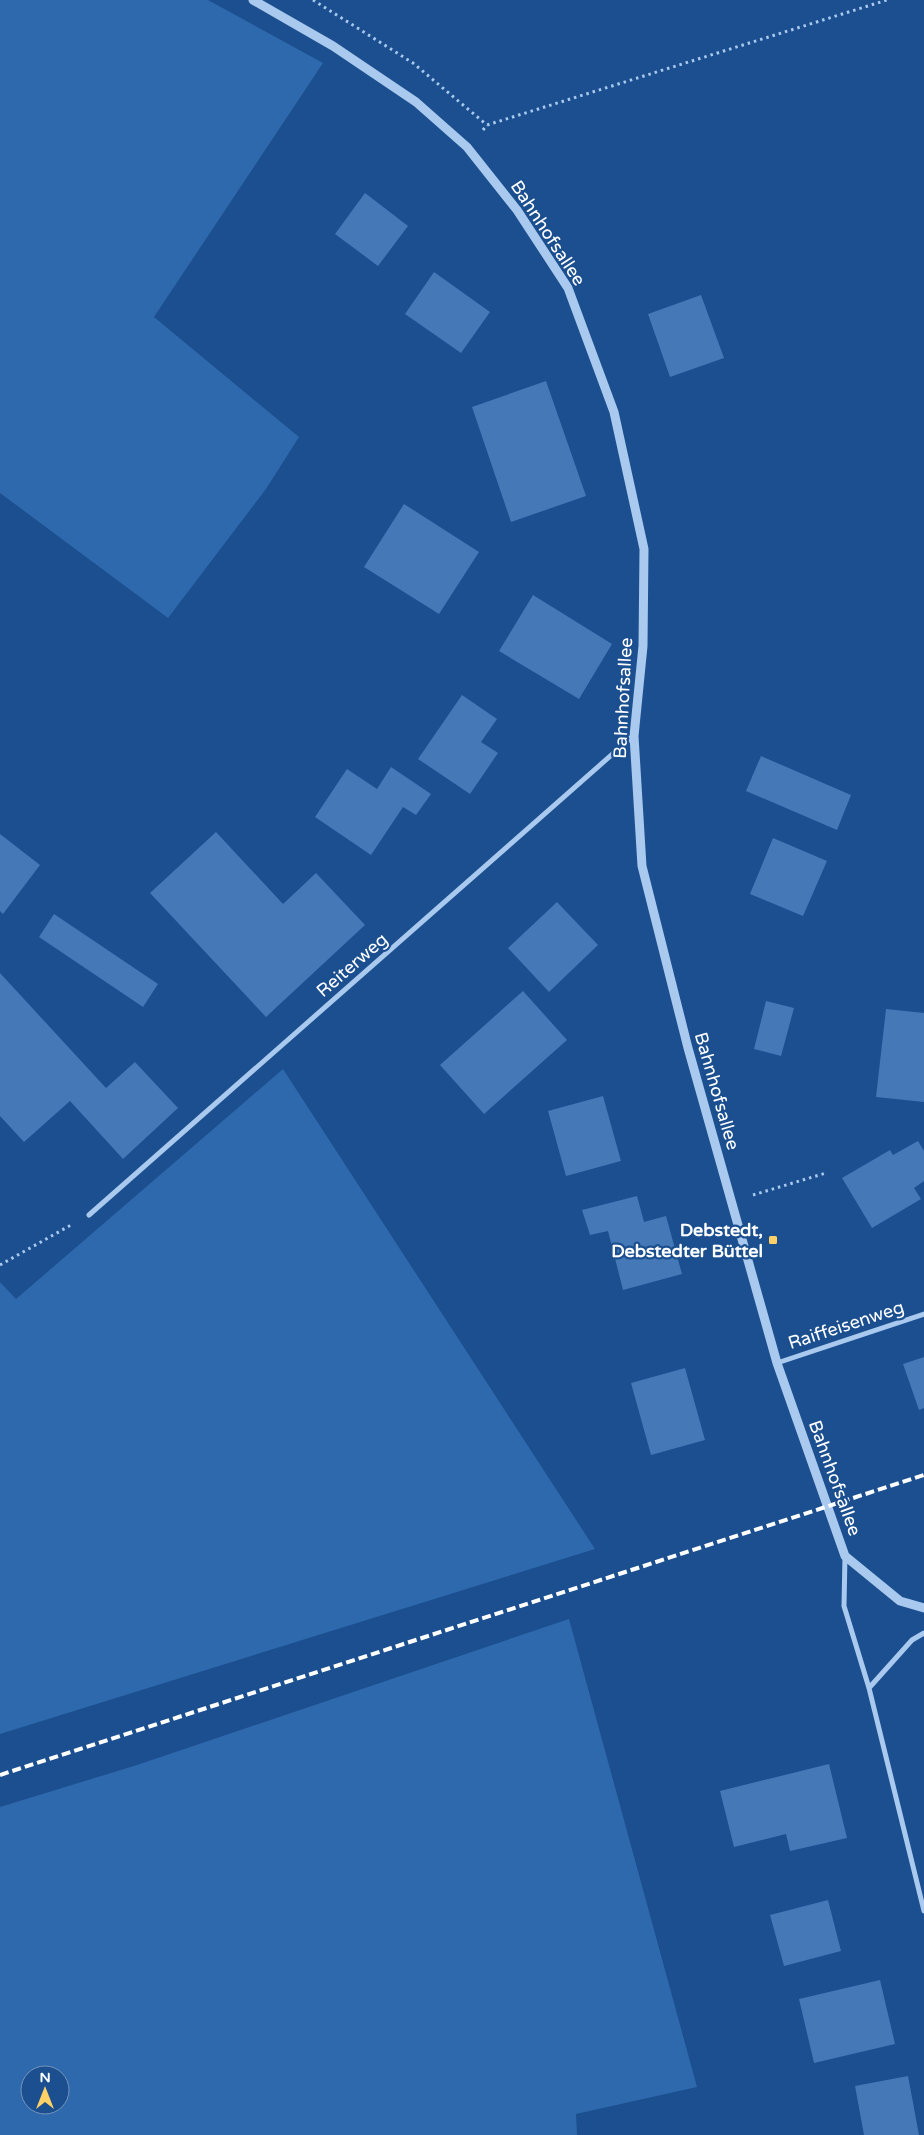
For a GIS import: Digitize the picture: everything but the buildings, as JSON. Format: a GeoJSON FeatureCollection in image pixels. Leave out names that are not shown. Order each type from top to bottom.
{"type":"FeatureCollection","features":[{"type":"Feature","properties":{"kind":"street","name":"Bahnhofsallee"},"geometry":{"type":"LineString","coordinates":[[253,0],[333,46],[416,102],[467,147],[516,210],[568,288],[614,412],[644,549],[643,646],[634,736],[642,866],[688,1048],[777,1363],[845,1556]]}},
{"type":"Feature","properties":{"kind":"street","name":"Reiterweg"},"geometry":{"type":"LineString","coordinates":[[89,1214],[634,736]]}},
{"type":"Feature","properties":{"kind":"street","name":"Raiffeisenweg"},"geometry":{"type":"LineString","coordinates":[[777,1363],[924,1314]]}},
{"type":"Feature","properties":{"kind":"street"},"geometry":{"type":"LineString","coordinates":[[845,1556],[900,1601],[924,1608]]}},
{"type":"Feature","properties":{"kind":"street"},"geometry":{"type":"LineString","coordinates":[[845,1556],[844,1606],[869,1688],[924,1911]]}},
{"type":"Feature","properties":{"kind":"street"},"geometry":{"type":"LineString","coordinates":[[869,1688],[912,1640],[924,1633]]}},
{"type":"Feature","properties":{"kind":"path"},"geometry":{"type":"LineString","coordinates":[[313,0],[413,63],[487,125]]}},
{"type":"Feature","properties":{"kind":"path"},"geometry":{"type":"LineString","coordinates":[[467,147],[487,125],[887,0]]}},
{"type":"Feature","properties":{"kind":"path"},"geometry":{"type":"LineString","coordinates":[[731,1202],[826,1173]]}},
{"type":"Feature","properties":{"kind":"path"},"geometry":{"type":"LineString","coordinates":[[0,1265],[89,1214]]}},
{"type":"Feature","properties":{"kind":"shaded area"},"geometry":{"type":"Polygon","coordinates":[[[0,0],[208,0],[323,63],[154,317],[299,437],[266,489],[168,618],[0,493],[0,0]]]}},
{"type":"Feature","properties":{"kind":"shaded area"},"geometry":{"type":"Polygon","coordinates":[[[283,1069],[595,1549],[0,1734],[0,1282],[16,1299],[283,1069]]]}},
{"type":"Feature","properties":{"kind":"shaded area"},"geometry":{"type":"Polygon","coordinates":[[[569,1619],[697,2087],[576,2114],[577,2135],[0,2135],[0,1807],[137,1765],[569,1619]]]}},
{"type":"Feature","properties":{"kind":"railway"},"geometry":{"type":"LineString","coordinates":[[0,1775],[924,1475]]}},
{"type":"Feature","properties":{"kind":"place","name":"Debstedt, Debstedter Büttel"},"geometry":{"type":"Point","coordinates":[773,1240]}}]}
